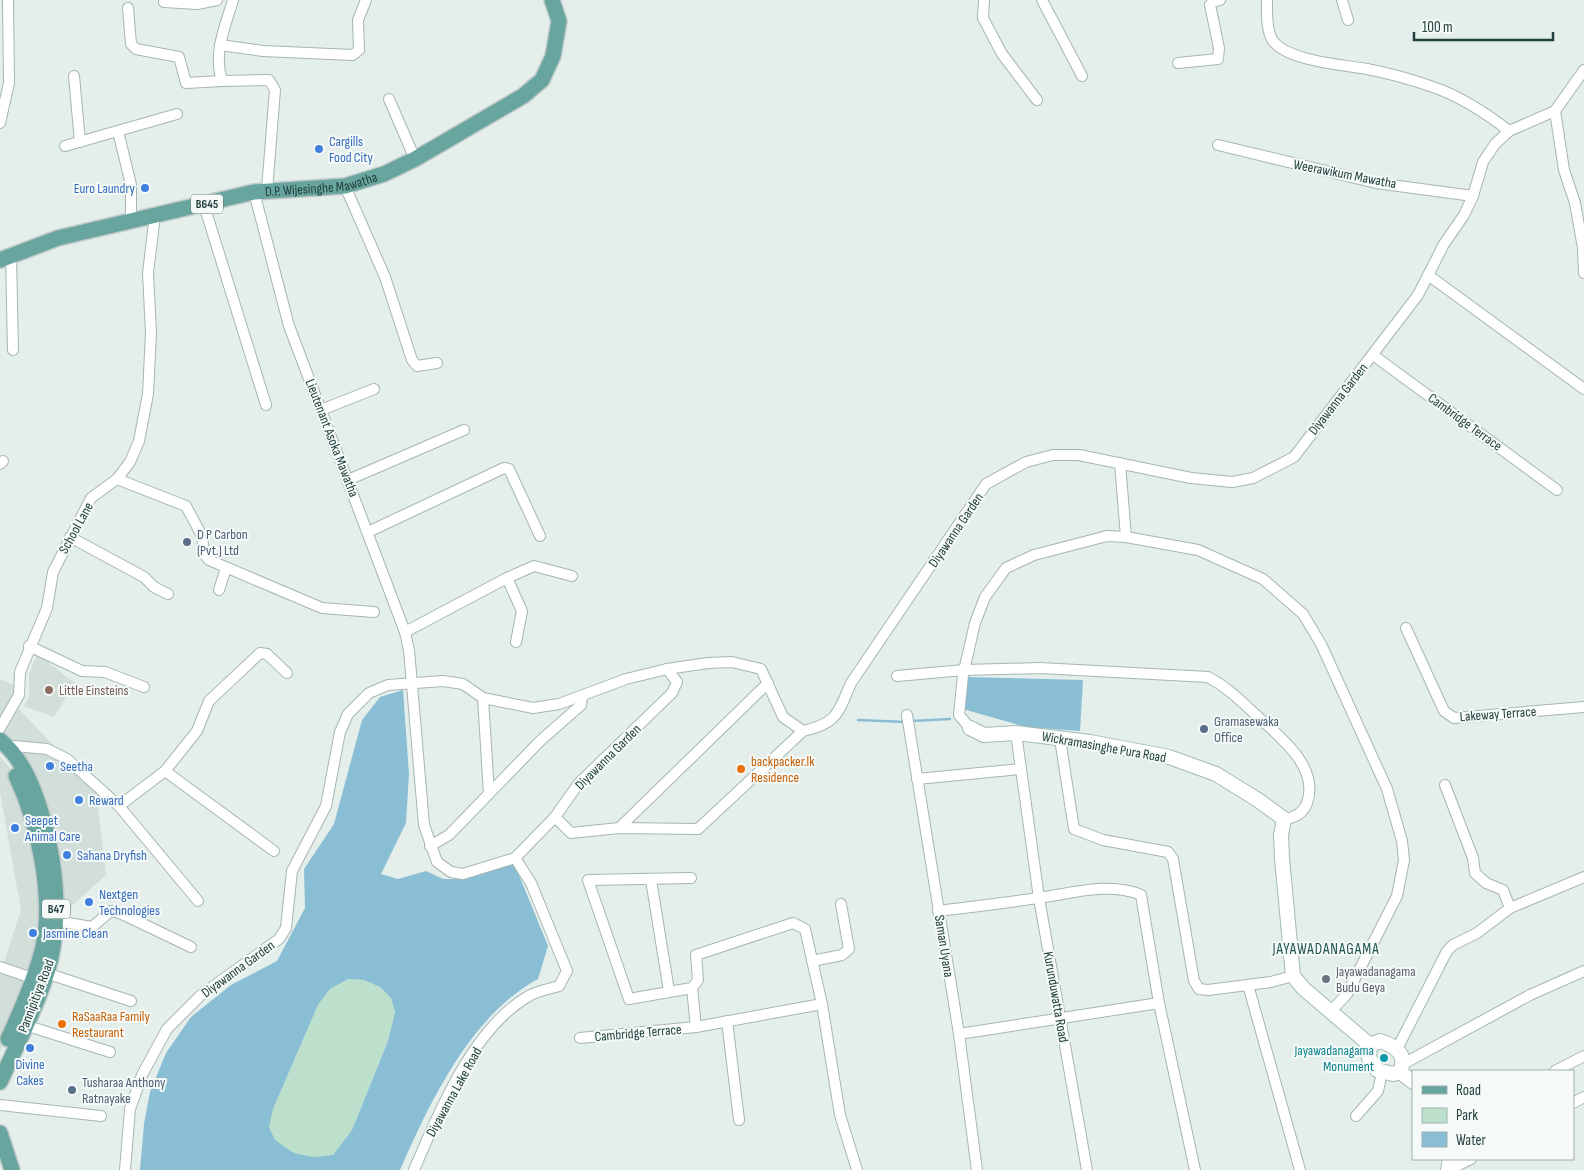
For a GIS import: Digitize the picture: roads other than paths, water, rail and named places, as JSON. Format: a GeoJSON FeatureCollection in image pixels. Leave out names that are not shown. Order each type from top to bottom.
{"type":"FeatureCollection","features":[{"type":"Feature","properties":{"kind":"main road","name":"D.P. Wijesinghe Mawatha"},"geometry":{"type":"LineString","coordinates":[[6,258],[58,238],[130,220],[261,191],[307,190],[346,186],[384,174],[415,159],[523,96],[542,80],[553,56],[558,21],[552,0]]}},
{"type":"Feature","properties":{"kind":"main road","name":"Pannipitiya Road"},"geometry":{"type":"LineString","coordinates":[[0,1082],[39,975],[53,948],[57,896],[48,836],[34,789],[22,765],[1,746]]}},
{"type":"Feature","properties":{"kind":"main road","name":"Pannipitiya Road"},"geometry":{"type":"LineString","coordinates":[[1,746],[24,793],[43,864],[47,896],[39,975]]}},
{"type":"Feature","properties":{"kind":"main road","name":"Pannipitiya Road"},"geometry":{"type":"LineString","coordinates":[[0,1057],[21,1023]]}},
{"type":"Feature","properties":{"kind":"main road"},"geometry":{"type":"LineString","coordinates":[[0,1133],[12,1170]]}},
{"type":"Feature","properties":{"kind":"main road"},"geometry":{"type":"LineString","coordinates":[[0,1166],[1,1170]]}},
{"type":"Feature","properties":{"kind":"street"},"geometry":{"type":"LineString","coordinates":[[0,124],[3,98],[9,83],[8,0]]}},
{"type":"Feature","properties":{"kind":"street"},"geometry":{"type":"LineString","coordinates":[[164,2],[197,4],[217,0]]}},
{"type":"Feature","properties":{"kind":"street"},"geometry":{"type":"LineString","coordinates":[[128,8],[131,44],[136,48],[180,56],[186,83],[222,81],[218,66],[220,45],[233,0]]}},
{"type":"Feature","properties":{"kind":"street"},"geometry":{"type":"LineString","coordinates":[[220,45],[263,52],[353,55],[359,50],[358,20],[366,0]]}},
{"type":"Feature","properties":{"kind":"street"},"geometry":{"type":"LineString","coordinates":[[984,0],[983,18],[1002,54],[1038,100]]}},
{"type":"Feature","properties":{"kind":"street"},"geometry":{"type":"LineString","coordinates":[[1042,0],[1082,76]]}},
{"type":"Feature","properties":{"kind":"street"},"geometry":{"type":"LineString","coordinates":[[1178,63],[1218,59],[1219,48],[1210,5],[1212,2],[1220,0]]}},
{"type":"Feature","properties":{"kind":"street"},"geometry":{"type":"LineString","coordinates":[[1267,0],[1268,24],[1273,41],[1286,50],[1316,61],[1369,69],[1432,86],[1486,114],[1509,131],[1555,111],[1584,70]]}},
{"type":"Feature","properties":{"kind":"street"},"geometry":{"type":"LineString","coordinates":[[1342,0],[1348,20]]}},
{"type":"Feature","properties":{"kind":"street"},"geometry":{"type":"LineString","coordinates":[[74,76],[80,142]]}},
{"type":"Feature","properties":{"kind":"street","name":"Lieutenant Asoka Mawatha"},"geometry":{"type":"LineString","coordinates":[[222,81],[269,80],[275,90],[261,191],[289,326],[405,632],[409,650],[411,682]]}},
{"type":"Feature","properties":{"kind":"street"},"geometry":{"type":"LineString","coordinates":[[389,99],[415,159]]}},
{"type":"Feature","properties":{"kind":"street"},"geometry":{"type":"LineString","coordinates":[[1555,111],[1564,170],[1575,203],[1583,248],[1584,273]]}},
{"type":"Feature","properties":{"kind":"street"},"geometry":{"type":"LineString","coordinates":[[66,146],[177,114]]}},
{"type":"Feature","properties":{"kind":"street"},"geometry":{"type":"LineString","coordinates":[[118,131],[130,184],[130,220]]}},
{"type":"Feature","properties":{"kind":"street","name":"Diyawanna Garden"},"geometry":{"type":"LineString","coordinates":[[125,1170],[130,1109],[142,1075],[167,1029],[201,995],[279,939],[286,928],[292,871],[326,806],[340,732],[348,714],[369,693],[388,685],[443,681],[463,684],[483,698],[533,708],[559,704],[626,679],[667,669],[732,662],[761,669],[783,717],[803,731],[817,728],[836,716],[851,683],[986,484],[1026,462],[1053,455],[1079,455],[1191,478],[1232,482],[1253,478],[1294,457],[1418,295],[1444,244],[1464,215],[1473,196],[1483,162],[1495,144],[1509,131]]}},
{"type":"Feature","properties":{"kind":"street","name":"Weerawikum Mawatha"},"geometry":{"type":"LineString","coordinates":[[1218,145],[1376,182],[1473,196]]}},
{"type":"Feature","properties":{"kind":"street"},"geometry":{"type":"LineString","coordinates":[[346,186],[385,277],[412,360],[417,366],[437,363]]}},
{"type":"Feature","properties":{"kind":"street"},"geometry":{"type":"LineString","coordinates":[[204,204],[266,405]]}},
{"type":"Feature","properties":{"kind":"street","name":"School Lane"},"geometry":{"type":"LineString","coordinates":[[0,728],[19,695],[20,672],[29,646],[47,608],[53,572],[91,498],[117,479],[130,462],[139,441],[148,394],[151,332],[148,273],[155,215]]}},
{"type":"Feature","properties":{"kind":"street"},"geometry":{"type":"LineString","coordinates":[[6,258],[13,350]]}},
{"type":"Feature","properties":{"kind":"street"},"geometry":{"type":"LineString","coordinates":[[1428,275],[1584,389]]}},
{"type":"Feature","properties":{"kind":"street","name":"Cambridge Terrace"},"geometry":{"type":"LineString","coordinates":[[1373,355],[1557,490]]}},
{"type":"Feature","properties":{"kind":"street"},"geometry":{"type":"LineString","coordinates":[[321,410],[374,389]]}},
{"type":"Feature","properties":{"kind":"street"},"geometry":{"type":"LineString","coordinates":[[348,480],[464,430]]}},
{"type":"Feature","properties":{"kind":"street"},"geometry":{"type":"LineString","coordinates":[[1120,462],[1126,537]]}},
{"type":"Feature","properties":{"kind":"street"},"geometry":{"type":"LineString","coordinates":[[368,532],[504,468],[509,468],[540,536]]}},
{"type":"Feature","properties":{"kind":"street"},"geometry":{"type":"LineString","coordinates":[[117,479],[186,506],[202,536],[204,554],[209,560],[322,608],[374,612]]}},
{"type":"Feature","properties":{"kind":"street"},"geometry":{"type":"LineString","coordinates":[[970,728],[959,715],[964,670],[975,623],[985,597],[1006,568],[1034,555],[1107,536],[1126,537],[1198,550],[1263,579],[1303,614],[1325,652],[1387,789],[1402,841],[1404,860],[1397,896],[1347,994],[1331,1011]]}},
{"type":"Feature","properties":{"kind":"street"},"geometry":{"type":"LineString","coordinates":[[70,537],[144,577],[154,587],[168,594]]}},
{"type":"Feature","properties":{"kind":"street"},"geometry":{"type":"LineString","coordinates":[[405,632],[507,578],[534,566],[572,576]]}},
{"type":"Feature","properties":{"kind":"street"},"geometry":{"type":"LineString","coordinates":[[219,590],[226,568]]}},
{"type":"Feature","properties":{"kind":"street"},"geometry":{"type":"LineString","coordinates":[[507,578],[522,611],[516,642]]}},
{"type":"Feature","properties":{"kind":"street","name":"Lakeway Terrace"},"geometry":{"type":"LineString","coordinates":[[1406,628],[1444,711],[1454,718],[1584,707]]}},
{"type":"Feature","properties":{"kind":"street"},"geometry":{"type":"LineString","coordinates":[[29,646],[82,671],[105,672],[144,687]]}},
{"type":"Feature","properties":{"kind":"street"},"geometry":{"type":"LineString","coordinates":[[119,806],[165,771],[197,731],[209,701],[260,653],[267,654],[288,673]]}},
{"type":"Feature","properties":{"kind":"street"},"geometry":{"type":"LineString","coordinates":[[897,676],[964,670],[1040,668],[1208,678],[1223,685],[1287,742],[1300,760],[1307,777],[1309,797],[1305,809],[1294,818],[1284,820],[1281,834],[1293,976],[1370,1045]]}},
{"type":"Feature","properties":{"kind":"street","name":"Diyawanna Garden"},"geometry":{"type":"LineString","coordinates":[[411,682],[424,824],[437,862],[451,872],[463,874],[515,858],[554,817],[579,783],[672,693],[677,682],[667,669]]}},
{"type":"Feature","properties":{"kind":"street"},"geometry":{"type":"LineString","coordinates":[[619,828],[768,683]]}},
{"type":"Feature","properties":{"kind":"street"},"geometry":{"type":"LineString","coordinates":[[430,846],[449,834],[540,741],[581,705],[582,697]]}},
{"type":"Feature","properties":{"kind":"street"},"geometry":{"type":"LineString","coordinates":[[483,698],[489,794]]}},
{"type":"Feature","properties":{"kind":"street","name":"Saman Uyana"},"geometry":{"type":"LineString","coordinates":[[907,719],[959,1034],[977,1170]]}},
{"type":"Feature","properties":{"kind":"street","name":"Wickramasinghe Pura Road"},"geometry":{"type":"LineString","coordinates":[[970,728],[984,735],[1016,733],[1131,749],[1193,765],[1237,786],[1284,820]]}},
{"type":"Feature","properties":{"kind":"street"},"geometry":{"type":"LineString","coordinates":[[554,817],[571,833],[619,828],[698,829],[803,731]]}},
{"type":"Feature","properties":{"kind":"street","name":"Kurunduwatta Road"},"geometry":{"type":"LineString","coordinates":[[1016,733],[1027,824],[1039,898],[1087,1170]]}},
{"type":"Feature","properties":{"kind":"street"},"geometry":{"type":"LineString","coordinates":[[1060,739],[1074,829],[1103,840],[1168,852],[1173,859],[1194,981],[1199,989],[1248,985],[1293,976]]}},
{"type":"Feature","properties":{"kind":"street"},"geometry":{"type":"LineString","coordinates":[[1,746],[47,750],[67,759],[119,806],[198,901]]}},
{"type":"Feature","properties":{"kind":"street"},"geometry":{"type":"LineString","coordinates":[[917,779],[1020,769]]}},
{"type":"Feature","properties":{"kind":"street"},"geometry":{"type":"LineString","coordinates":[[165,771],[274,851]]}},
{"type":"Feature","properties":{"kind":"street"},"geometry":{"type":"LineString","coordinates":[[1445,785],[1473,858],[1475,873],[1486,882],[1503,890],[1510,908]]}},
{"type":"Feature","properties":{"kind":"street","name":"Diyawanna Lake Road"},"geometry":{"type":"LineString","coordinates":[[414,1170],[461,1072],[495,1021],[528,996],[559,986],[567,971],[531,883],[515,858]]}},
{"type":"Feature","properties":{"kind":"street"},"geometry":{"type":"LineString","coordinates":[[1397,1049],[1447,951],[1453,945],[1477,933],[1510,908],[1584,877]]}},
{"type":"Feature","properties":{"kind":"street"},"geometry":{"type":"LineString","coordinates":[[691,878],[588,880],[629,999],[692,988]]}},
{"type":"Feature","properties":{"kind":"street"},"geometry":{"type":"LineString","coordinates":[[651,880],[669,991]]}},
{"type":"Feature","properties":{"kind":"street"},"geometry":{"type":"LineString","coordinates":[[938,911],[1087,890],[1131,890],[1141,895],[1158,1003],[1195,1170]]}},
{"type":"Feature","properties":{"kind":"street"},"geometry":{"type":"LineString","coordinates":[[812,960],[842,955],[849,950],[841,904]]}},
{"type":"Feature","properties":{"kind":"street"},"geometry":{"type":"LineString","coordinates":[[56,921],[92,927],[111,911],[122,914],[191,947]]}},
{"type":"Feature","properties":{"kind":"street"},"geometry":{"type":"LineString","coordinates":[[696,1027],[692,988],[698,980],[696,955],[793,923],[805,929],[822,1004],[840,1115],[857,1170]]}},
{"type":"Feature","properties":{"kind":"street"},"geometry":{"type":"LineString","coordinates":[[0,967],[39,975],[130,1001]]}},
{"type":"Feature","properties":{"kind":"street"},"geometry":{"type":"LineString","coordinates":[[1370,1045],[1369,1058],[1372,1064],[1382,1072],[1393,1074],[1530,995],[1584,971]]}},
{"type":"Feature","properties":{"kind":"street"},"geometry":{"type":"LineString","coordinates":[[1248,985],[1300,1170]]}},
{"type":"Feature","properties":{"kind":"street"},"geometry":{"type":"LineString","coordinates":[[959,1034],[1158,1003]]}},
{"type":"Feature","properties":{"kind":"street","name":"Cambridge Terrace"},"geometry":{"type":"LineString","coordinates":[[580,1038],[696,1027],[822,1004]]}},
{"type":"Feature","properties":{"kind":"street"},"geometry":{"type":"LineString","coordinates":[[727,1020],[739,1120]]}},
{"type":"Feature","properties":{"kind":"street"},"geometry":{"type":"LineString","coordinates":[[21,1023],[110,1052]]}},
{"type":"Feature","properties":{"kind":"street"},"geometry":{"type":"LineString","coordinates":[[1370,1045],[1380,1041],[1397,1049],[1403,1056],[1402,1068],[1412,1081]]}},
{"type":"Feature","properties":{"kind":"street"},"geometry":{"type":"LineString","coordinates":[[1557,1070],[1584,1056]]}},
{"type":"Feature","properties":{"kind":"street"},"geometry":{"type":"LineString","coordinates":[[1356,1116],[1378,1092],[1382,1072]]}},
{"type":"Feature","properties":{"kind":"street"},"geometry":{"type":"LineString","coordinates":[[0,1105],[101,1116]]}},
{"type":"Feature","properties":{"kind":"street"},"geometry":{"type":"LineString","coordinates":[[1448,1170],[1469,1160]]}},
{"type":"Feature","properties":{"kind":"water"},"geometry":{"type":"Polygon","coordinates":[[[967,677],[1083,680],[1080,731],[1026,727],[963,709],[967,677]]]}},
{"type":"Feature","properties":{"kind":"water"},"geometry":{"type":"Polygon","coordinates":[[[403,690],[409,774],[406,823],[381,874],[398,879],[426,871],[443,879],[463,879],[514,863],[548,946],[538,979],[514,995],[492,1015],[472,1038],[439,1089],[400,1170],[140,1170],[144,1124],[150,1092],[166,1053],[191,1017],[231,985],[277,961],[305,908],[304,869],[334,824],[362,720],[380,697],[403,690]],[[348,979],[330,989],[318,1005],[273,1109],[269,1127],[275,1140],[294,1153],[313,1157],[333,1155],[352,1130],[388,1041],[395,1012],[391,998],[380,987],[364,980],[348,979]]]}},
{"type":"Feature","properties":{"kind":"waterway"},"geometry":{"type":"LineString","coordinates":[[911,721],[950,719]]}},
{"type":"Feature","properties":{"kind":"waterway"},"geometry":{"type":"LineString","coordinates":[[858,720],[906,722]]}},
{"type":"Feature","properties":{"kind":"place","name":"Cargills Food City"},"geometry":{"type":"Point","coordinates":[319,149]}},
{"type":"Feature","properties":{"kind":"place","name":"Euro Laundry"},"geometry":{"type":"Point","coordinates":[145,188]}},
{"type":"Feature","properties":{"kind":"place","name":"D P Carbon (Pvt.) Ltd"},"geometry":{"type":"Point","coordinates":[187,542]}},
{"type":"Feature","properties":{"kind":"place","name":"Little Einsteins"},"geometry":{"type":"Point","coordinates":[49,690]}},
{"type":"Feature","properties":{"kind":"place","name":"Gramasewaka Office"},"geometry":{"type":"Point","coordinates":[1204,729]}},
{"type":"Feature","properties":{"kind":"place","name":"Seetha"},"geometry":{"type":"Point","coordinates":[50,766]}},
{"type":"Feature","properties":{"kind":"place","name":"backpacker.lk Residence"},"geometry":{"type":"Point","coordinates":[741,769]}},
{"type":"Feature","properties":{"kind":"place","name":"Reward"},"geometry":{"type":"Point","coordinates":[79,800]}},
{"type":"Feature","properties":{"kind":"place","name":"Seepet Animal Care"},"geometry":{"type":"Point","coordinates":[15,828]}},
{"type":"Feature","properties":{"kind":"place","name":"Sahana Dryfish"},"geometry":{"type":"Point","coordinates":[67,855]}},
{"type":"Feature","properties":{"kind":"place","name":"Nextgen Technologies"},"geometry":{"type":"Point","coordinates":[89,902]}},
{"type":"Feature","properties":{"kind":"place","name":"Jasmine Clean"},"geometry":{"type":"Point","coordinates":[33,933]}},
{"type":"Feature","properties":{"kind":"place","name":"Jayawadanagama Budu Geya"},"geometry":{"type":"Point","coordinates":[1326,979]}},
{"type":"Feature","properties":{"kind":"place","name":"RaSaaRaa Family Restaurant"},"geometry":{"type":"Point","coordinates":[62,1024]}},
{"type":"Feature","properties":{"kind":"place","name":"Divine Cakes"},"geometry":{"type":"Point","coordinates":[30,1048]}},
{"type":"Feature","properties":{"kind":"place","name":"Jayawadanagama Monument"},"geometry":{"type":"Point","coordinates":[1384,1058]}},
{"type":"Feature","properties":{"kind":"place","name":"Tusharaa Anthony Ratnayake"},"geometry":{"type":"Point","coordinates":[72,1090]}},
{"type":"Feature","properties":{"kind":"district","name":"JAYAWADANAGAMA"},"geometry":{"type":"Point","coordinates":[1326,949]}}]}
